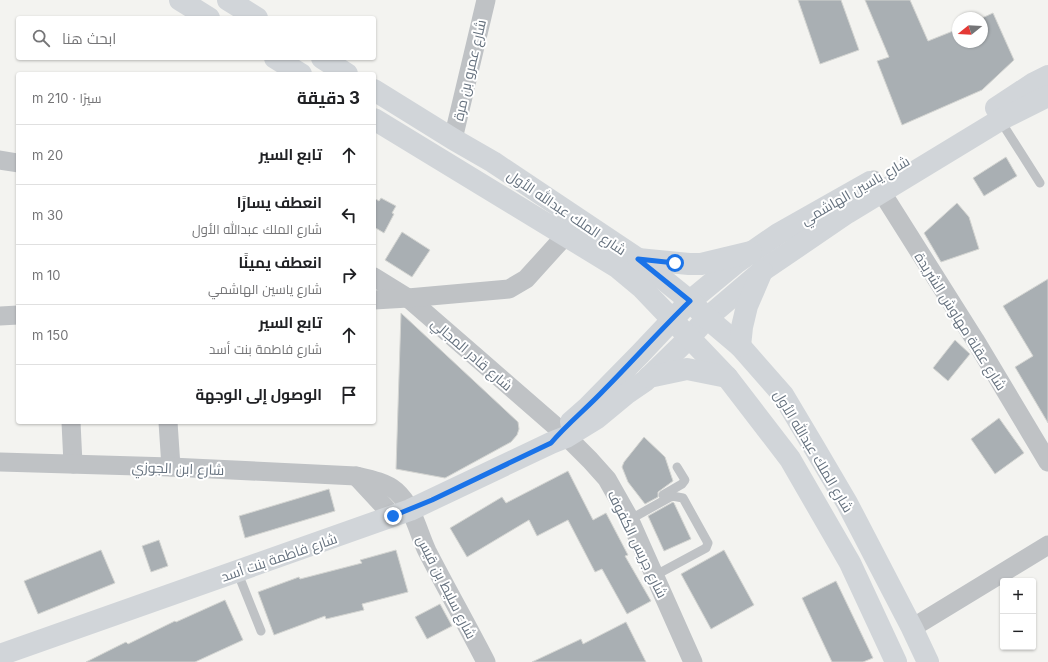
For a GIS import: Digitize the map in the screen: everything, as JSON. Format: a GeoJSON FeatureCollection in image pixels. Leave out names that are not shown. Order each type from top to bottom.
{"type":"FeatureCollection","features":[{"type":"Feature","properties":{"kind":"main road"},"geometry":{"type":"LineString","coordinates":[[180,0],[206,16]]}},
{"type":"Feature","properties":{"kind":"main road"},"geometry":{"type":"LineString","coordinates":[[228,0],[254,16]]}},
{"type":"Feature","properties":{"kind":"main road"},"geometry":{"type":"LineString","coordinates":[[278,60],[298,72]]}},
{"type":"Feature","properties":{"kind":"main road"},"geometry":{"type":"LineString","coordinates":[[325,60],[345,72]]}},
{"type":"Feature","properties":{"kind":"main road","name":"شارع ياسين الهاشمي"},"geometry":{"type":"LineString","coordinates":[[672,318],[690,301],[751,252],[778,234],[877,186],[997,115],[1043,92],[1048,64]]}},
{"type":"Feature","properties":{"kind":"main road","name":"شارع الملك عبدالله الأول"},"geometry":{"type":"LineString","coordinates":[[376,91],[493,162],[638,259],[690,301],[707,318],[740,346],[782,395],[847,503],[928,662]]}},
{"type":"Feature","properties":{"kind":"main road","name":"شارع الملك عبدالله الأول"},"geometry":{"type":"LineString","coordinates":[[376,120],[617,267],[641,287],[672,318],[727,377],[786,453],[850,563],[896,662]]}},
{"type":"Feature","properties":{"kind":"main road","name":"شارع ياسين الهاشمي"},"geometry":{"type":"LineString","coordinates":[[690,337],[707,318],[762,271],[847,213],[877,186]]}},
{"type":"Feature","properties":{"kind":"main road"},"geometry":{"type":"LineString","coordinates":[[638,259],[701,264],[751,252]]}},
{"type":"Feature","properties":{"kind":"main road"},"geometry":{"type":"LineString","coordinates":[[740,346],[742,327],[747,306],[762,271]]}},
{"type":"Feature","properties":{"kind":"main road","name":"شارع فاطمة بنت أسد"},"geometry":{"type":"LineString","coordinates":[[559,437],[640,354],[672,318]]}},
{"type":"Feature","properties":{"kind":"main road","name":"شارع فاطمة بنت أسد"},"geometry":{"type":"LineString","coordinates":[[0,655],[401,513],[597,418],[649,377],[690,337]]}},
{"type":"Feature","properties":{"kind":"main road"},"geometry":{"type":"LineString","coordinates":[[649,377],[687,369],[727,377]]}},
{"type":"Feature","properties":{"kind":"street","name":"شارع عمرو بن مرة"},"geometry":{"type":"LineString","coordinates":[[453,139],[486,0]]}},
{"type":"Feature","properties":{"kind":"street"},"geometry":{"type":"LineString","coordinates":[[0,160],[16,163]]}},
{"type":"Feature","properties":{"kind":"street","name":"شارع عقلة مهاوش الشريدة"},"geometry":{"type":"LineString","coordinates":[[877,186],[975,340],[1048,462]]}},
{"type":"Feature","properties":{"kind":"street"},"geometry":{"type":"LineString","coordinates":[[376,300],[509,289],[526,279],[565,236]]}},
{"type":"Feature","properties":{"kind":"street","name":"شارع قادر المجالي"},"geometry":{"type":"LineString","coordinates":[[376,278],[408,298],[559,437]]}},
{"type":"Feature","properties":{"kind":"street"},"geometry":{"type":"LineString","coordinates":[[0,316],[16,315]]}},
{"type":"Feature","properties":{"kind":"street"},"geometry":{"type":"LineString","coordinates":[[71,424],[73,464]]}},
{"type":"Feature","properties":{"kind":"street"},"geometry":{"type":"LineString","coordinates":[[168,424],[171,467]]}},
{"type":"Feature","properties":{"kind":"street","name":"شارع جريس الكفوف"},"geometry":{"type":"LineString","coordinates":[[559,437],[590,460],[606,479],[629,518],[693,662]]}},
{"type":"Feature","properties":{"kind":"street","name":"شارع ابن الجوزي"},"geometry":{"type":"LineString","coordinates":[[0,462],[171,467],[356,476],[401,513]]}},
{"type":"Feature","properties":{"kind":"street","name":"شارع سليط بن قيس"},"geometry":{"type":"LineString","coordinates":[[401,513],[427,550],[486,662]]}},
{"type":"Feature","properties":{"kind":"street"},"geometry":{"type":"LineString","coordinates":[[912,628],[1048,545]]}},
{"type":"Feature","properties":{"kind":"lane"},"geometry":{"type":"LineString","coordinates":[[997,115],[1040,183]]}},
{"type":"Feature","properties":{"kind":"lane"},"geometry":{"type":"LineString","coordinates":[[629,518],[682,484],[685,480],[677,468]]}},
{"type":"Feature","properties":{"kind":"lane"},"geometry":{"type":"LineString","coordinates":[[629,518],[672,496],[683,498],[708,542],[706,548],[654,576]]}},
{"type":"Feature","properties":{"kind":"lane"},"geometry":{"type":"LineString","coordinates":[[236,571],[261,631]]}},
{"type":"Feature","properties":{"kind":"building"},"geometry":{"type":"Polygon","coordinates":[[[798,0],[841,0],[859,50],[820,64],[798,0]]]}},
{"type":"Feature","properties":{"kind":"building"},"geometry":{"type":"Polygon","coordinates":[[[865,0],[910,0],[928,41],[952,31],[952,48],[988,48],[988,15],[993,13],[1014,60],[982,90],[902,125],[877,61],[889,57],[865,0]]]}},
{"type":"Feature","properties":{"kind":"building"},"geometry":{"type":"Polygon","coordinates":[[[1006,157],[1017,176],[984,196],[973,178],[1006,157]]]}},
{"type":"Feature","properties":{"kind":"building"},"geometry":{"type":"Polygon","coordinates":[[[381,198],[396,206],[392,213],[394,214],[384,233],[376,228],[376,199],[379,201],[381,198]]]}},
{"type":"Feature","properties":{"kind":"building"},"geometry":{"type":"Polygon","coordinates":[[[957,203],[969,217],[979,249],[941,262],[924,233],[957,203]]]}},
{"type":"Feature","properties":{"kind":"building"},"geometry":{"type":"Polygon","coordinates":[[[402,232],[430,250],[412,277],[385,260],[402,232]]]}},
{"type":"Feature","properties":{"kind":"building"},"geometry":{"type":"Polygon","coordinates":[[[1048,279],[1048,423],[1015,367],[1033,356],[1003,306],[1048,279]]]}},
{"type":"Feature","properties":{"kind":"building"},"geometry":{"type":"Polygon","coordinates":[[[401,313],[518,422],[519,429],[517,435],[511,442],[445,478],[396,469],[401,313]]]}},
{"type":"Feature","properties":{"kind":"building"},"geometry":{"type":"Polygon","coordinates":[[[955,340],[970,354],[948,381],[933,368],[955,340]]]}},
{"type":"Feature","properties":{"kind":"building"},"geometry":{"type":"Polygon","coordinates":[[[999,418],[1024,453],[995,474],[971,439],[999,418]]]}},
{"type":"Feature","properties":{"kind":"building"},"geometry":{"type":"Polygon","coordinates":[[[644,437],[665,457],[673,481],[658,492],[658,497],[645,504],[628,482],[622,467],[624,462],[644,437]]]}},
{"type":"Feature","properties":{"kind":"building"},"geometry":{"type":"Polygon","coordinates":[[[568,471],[593,520],[606,513],[628,555],[625,556],[651,601],[627,614],[602,569],[595,572],[568,520],[537,536],[529,520],[467,557],[450,528],[502,497],[506,503],[568,471]]]}},
{"type":"Feature","properties":{"kind":"building"},"geometry":{"type":"Polygon","coordinates":[[[329,489],[335,511],[245,538],[239,516],[329,489]]]}},
{"type":"Feature","properties":{"kind":"building"},"geometry":{"type":"Polygon","coordinates":[[[673,502],[691,539],[664,551],[648,516],[673,502]]]}},
{"type":"Feature","properties":{"kind":"building"},"geometry":{"type":"Polygon","coordinates":[[[159,540],[168,566],[151,572],[142,546],[159,540]]]}},
{"type":"Feature","properties":{"kind":"building"},"geometry":{"type":"Polygon","coordinates":[[[101,550],[115,583],[38,614],[24,581],[101,550]]]}},
{"type":"Feature","properties":{"kind":"building"},"geometry":{"type":"Polygon","coordinates":[[[396,550],[408,592],[362,604],[364,610],[326,619],[325,616],[274,635],[258,592],[299,577],[300,579],[362,563],[360,560],[396,550]]]}},
{"type":"Feature","properties":{"kind":"building"},"geometry":{"type":"Polygon","coordinates":[[[724,550],[754,605],[711,629],[681,574],[724,550]]]}},
{"type":"Feature","properties":{"kind":"building"},"geometry":{"type":"Polygon","coordinates":[[[836,581],[873,658],[863,662],[832,662],[802,598],[836,581]]]}},
{"type":"Feature","properties":{"kind":"building"},"geometry":{"type":"Polygon","coordinates":[[[225,600],[243,640],[195,662],[86,662],[126,642],[128,644],[175,621],[176,622],[225,600]]]}},
{"type":"Feature","properties":{"kind":"building"},"geometry":{"type":"Polygon","coordinates":[[[440,604],[452,626],[427,639],[415,617],[440,604]]]}},
{"type":"Feature","properties":{"kind":"building"},"geometry":{"type":"Polygon","coordinates":[[[626,622],[646,662],[532,662],[581,639],[583,644],[626,622]]]}},
{"type":"Feature","properties":{"kind":"route"},"geometry":{"type":"LineString","coordinates":[[393,516],[432,500],[551,443],[561,431],[588,407],[640,354],[672,318],[690,301],[638,259],[675,263]]}}]}
